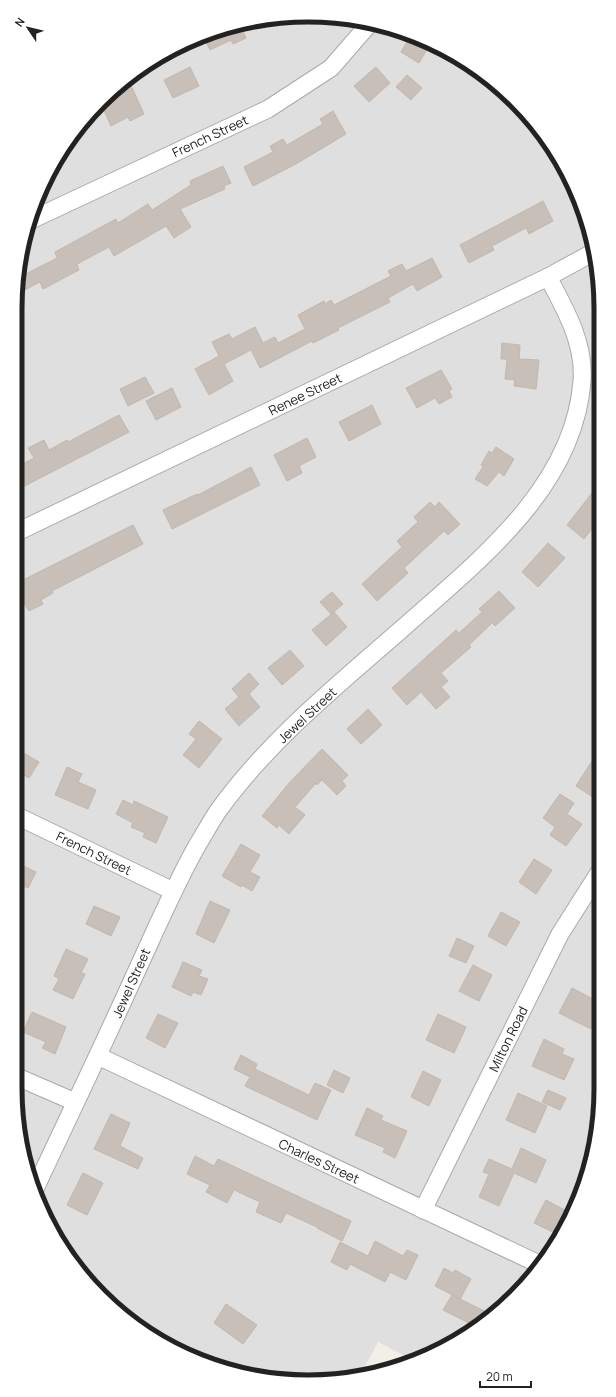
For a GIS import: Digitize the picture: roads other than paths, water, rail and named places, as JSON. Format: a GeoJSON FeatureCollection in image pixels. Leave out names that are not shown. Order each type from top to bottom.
{"type":"FeatureCollection","features":[{"type":"Feature","properties":{"kind":"street","name":"French Street"},"geometry":{"type":"LineString","coordinates":[[37,215],[268,109],[331,68],[366,28]]}},
{"type":"Feature","properties":{"kind":"street","name":"Renee Street"},"geometry":{"type":"LineString","coordinates":[[22,530],[548,277],[589,255]]}},
{"type":"Feature","properties":{"kind":"street","name":"Jewel Street"},"geometry":{"type":"LineString","coordinates":[[38,1183],[98,1056],[173,891],[216,813],[243,778],[286,733],[475,564],[507,531],[534,498],[555,465],[571,430],[582,380],[580,353],[575,332],[548,277]]}},
{"type":"Feature","properties":{"kind":"street","name":"French Street"},"geometry":{"type":"LineString","coordinates":[[22,818],[173,891]]}},
{"type":"Feature","properties":{"kind":"street","name":"Milton Road"},"geometry":{"type":"LineString","coordinates":[[423,1210],[560,934],[594,881]]}},
{"type":"Feature","properties":{"kind":"street","name":"Charles Street"},"geometry":{"type":"LineString","coordinates":[[98,1056],[535,1262]]}},
{"type":"Feature","properties":{"kind":"street"},"geometry":{"type":"LineString","coordinates":[[22,1079],[75,1102]]}}]}
